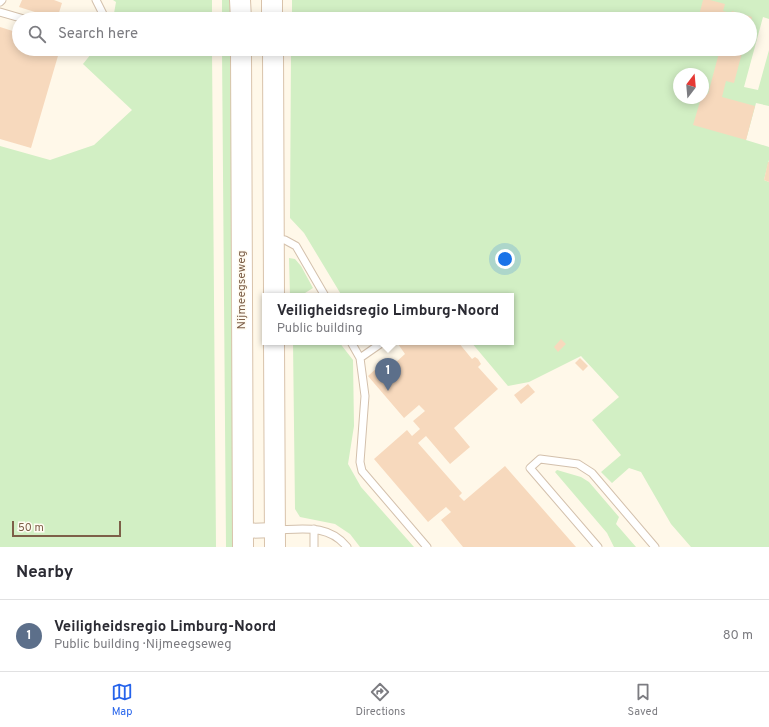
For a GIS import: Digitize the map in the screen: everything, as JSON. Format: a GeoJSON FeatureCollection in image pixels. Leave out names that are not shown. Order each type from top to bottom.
{"type":"FeatureCollection","features":[{"type":"Feature","properties":{"kind":"main road"},"geometry":{"type":"LineString","coordinates":[[240,0],[240,12]]}},
{"type":"Feature","properties":{"kind":"main road"},"geometry":{"type":"LineString","coordinates":[[272,0],[272,12]]}},
{"type":"Feature","properties":{"kind":"main road","name":"Nijmeegseweg"},"geometry":{"type":"LineString","coordinates":[[241,56],[243,539]]}},
{"type":"Feature","properties":{"kind":"main road"},"geometry":{"type":"LineString","coordinates":[[273,56],[274,293]]}},
{"type":"Feature","properties":{"kind":"main road"},"geometry":{"type":"LineString","coordinates":[[274,345],[275,538]]}},
{"type":"Feature","properties":{"kind":"street","name":"Nijmeegseweg"},"geometry":{"type":"LineString","coordinates":[[243,539],[275,538]]}},
{"type":"Feature","properties":{"kind":"lane"},"geometry":{"type":"LineString","coordinates":[[96,0],[102,12]]}},
{"type":"Feature","properties":{"kind":"lane"},"geometry":{"type":"LineString","coordinates":[[0,12],[12,16]]}},
{"type":"Feature","properties":{"kind":"lane"},"geometry":{"type":"LineString","coordinates":[[274,239],[285,240],[296,246],[323,293]]}},
{"type":"Feature","properties":{"kind":"lane"},"geometry":{"type":"LineString","coordinates":[[353,345],[360,358],[365,396],[360,462],[362,471],[427,547]]}},
{"type":"Feature","properties":{"kind":"lane"},"geometry":{"type":"LineString","coordinates":[[360,358],[379,345]]}},
{"type":"Feature","properties":{"kind":"lane"},"geometry":{"type":"LineString","coordinates":[[598,547],[530,468],[540,459],[578,464],[592,473],[655,547]]}},
{"type":"Feature","properties":{"kind":"lane"},"geometry":{"type":"LineString","coordinates":[[275,538],[314,529],[326,531],[341,540],[347,547]]}},
{"type":"Feature","properties":{"kind":"lane"},"geometry":{"type":"LineString","coordinates":[[314,529],[314,547]]}},
{"type":"Feature","properties":{"kind":"green space"},"geometry":{"type":"Polygon","coordinates":[[[113,0],[212,0],[212,12],[114,12],[116,2],[113,0]]]}},
{"type":"Feature","properties":{"kind":"green space"},"geometry":{"type":"Polygon","coordinates":[[[222,0],[232,0],[233,12],[222,12],[222,0]]]}},
{"type":"Feature","properties":{"kind":"green space"},"geometry":{"type":"Polygon","coordinates":[[[292,0],[769,0],[769,19],[763,17],[757,39],[757,12],[292,12],[292,0]]]}},
{"type":"Feature","properties":{"kind":"green space"},"geometry":{"type":"Polygon","coordinates":[[[769,50],[769,106],[756,103],[746,140],[769,147],[769,160],[764,180],[769,182],[769,547],[691,547],[671,524],[641,472],[629,468],[612,483],[601,472],[621,455],[592,420],[619,397],[581,356],[529,382],[508,386],[474,345],[514,345],[514,293],[340,293],[304,233],[290,218],[291,56],[752,56],[744,87],[758,90],[769,50]]]}},
{"type":"Feature","properties":{"kind":"green space"},"geometry":{"type":"Polygon","coordinates":[[[89,56],[212,56],[216,547],[0,547],[0,146],[50,160],[94,145],[132,110],[83,64],[89,56]]]}},
{"type":"Feature","properties":{"kind":"green space"},"geometry":{"type":"Polygon","coordinates":[[[222,56],[233,56],[235,547],[226,547],[222,56]]]}},
{"type":"Feature","properties":{"kind":"green space"},"geometry":{"type":"Polygon","coordinates":[[[289,258],[295,259],[301,266],[313,288],[305,293],[290,293],[289,258]]]}},
{"type":"Feature","properties":{"kind":"green space"},"geometry":{"type":"Polygon","coordinates":[[[293,345],[341,345],[353,360],[354,426],[348,464],[361,487],[414,547],[360,547],[350,534],[335,524],[300,517],[295,509],[293,345]]]}},
{"type":"Feature","properties":{"kind":"green space"},"geometry":{"type":"Polygon","coordinates":[[[557,470],[581,477],[589,482],[619,517],[616,524],[636,547],[614,547],[607,533],[555,472],[557,470]]]}},
{"type":"Feature","properties":{"kind":"building"},"geometry":{"type":"Polygon","coordinates":[[[22,0],[54,0],[62,3],[59,12],[35,12],[19,7],[22,0]]]}},
{"type":"Feature","properties":{"kind":"building"},"geometry":{"type":"Polygon","coordinates":[[[703,0],[710,0],[725,4],[723,11],[727,12],[700,12],[703,0]]]}},
{"type":"Feature","properties":{"kind":"building"},"geometry":{"type":"Polygon","coordinates":[[[0,27],[12,31],[12,56],[58,56],[31,148],[0,139],[0,27]]]}},
{"type":"Feature","properties":{"kind":"building"},"geometry":{"type":"Polygon","coordinates":[[[718,56],[741,56],[734,83],[726,81],[722,97],[755,106],[746,140],[693,125],[699,104],[709,104],[709,90],[718,56]]]}},
{"type":"Feature","properties":{"kind":"building"},"geometry":{"type":"Polygon","coordinates":[[[769,162],[769,182],[764,180],[769,162]]]}},
{"type":"Feature","properties":{"kind":"building"},"geometry":{"type":"Polygon","coordinates":[[[561,339],[566,344],[558,352],[554,347],[561,339]]]}},
{"type":"Feature","properties":{"kind":"building"},"geometry":{"type":"Polygon","coordinates":[[[399,345],[460,345],[472,359],[475,357],[478,359],[481,364],[478,367],[498,389],[454,428],[470,447],[450,464],[426,436],[418,443],[462,493],[459,496],[464,501],[505,466],[576,547],[463,547],[441,520],[451,512],[446,507],[428,522],[374,459],[407,430],[412,436],[420,429],[413,421],[425,411],[419,405],[404,418],[368,376],[379,366],[384,373],[405,354],[399,345]]]}},
{"type":"Feature","properties":{"kind":"building"},"geometry":{"type":"Polygon","coordinates":[[[580,358],[588,366],[583,371],[575,363],[580,358]]]}},
{"type":"Feature","properties":{"kind":"building"},"geometry":{"type":"Polygon","coordinates":[[[528,384],[535,392],[521,404],[514,395],[528,384]]]}},
{"type":"Feature","properties":{"kind":"place","name":"Veiligheidsregio Limburg-Noord"},"geometry":{"type":"Point","coordinates":[388,391]}}]}
